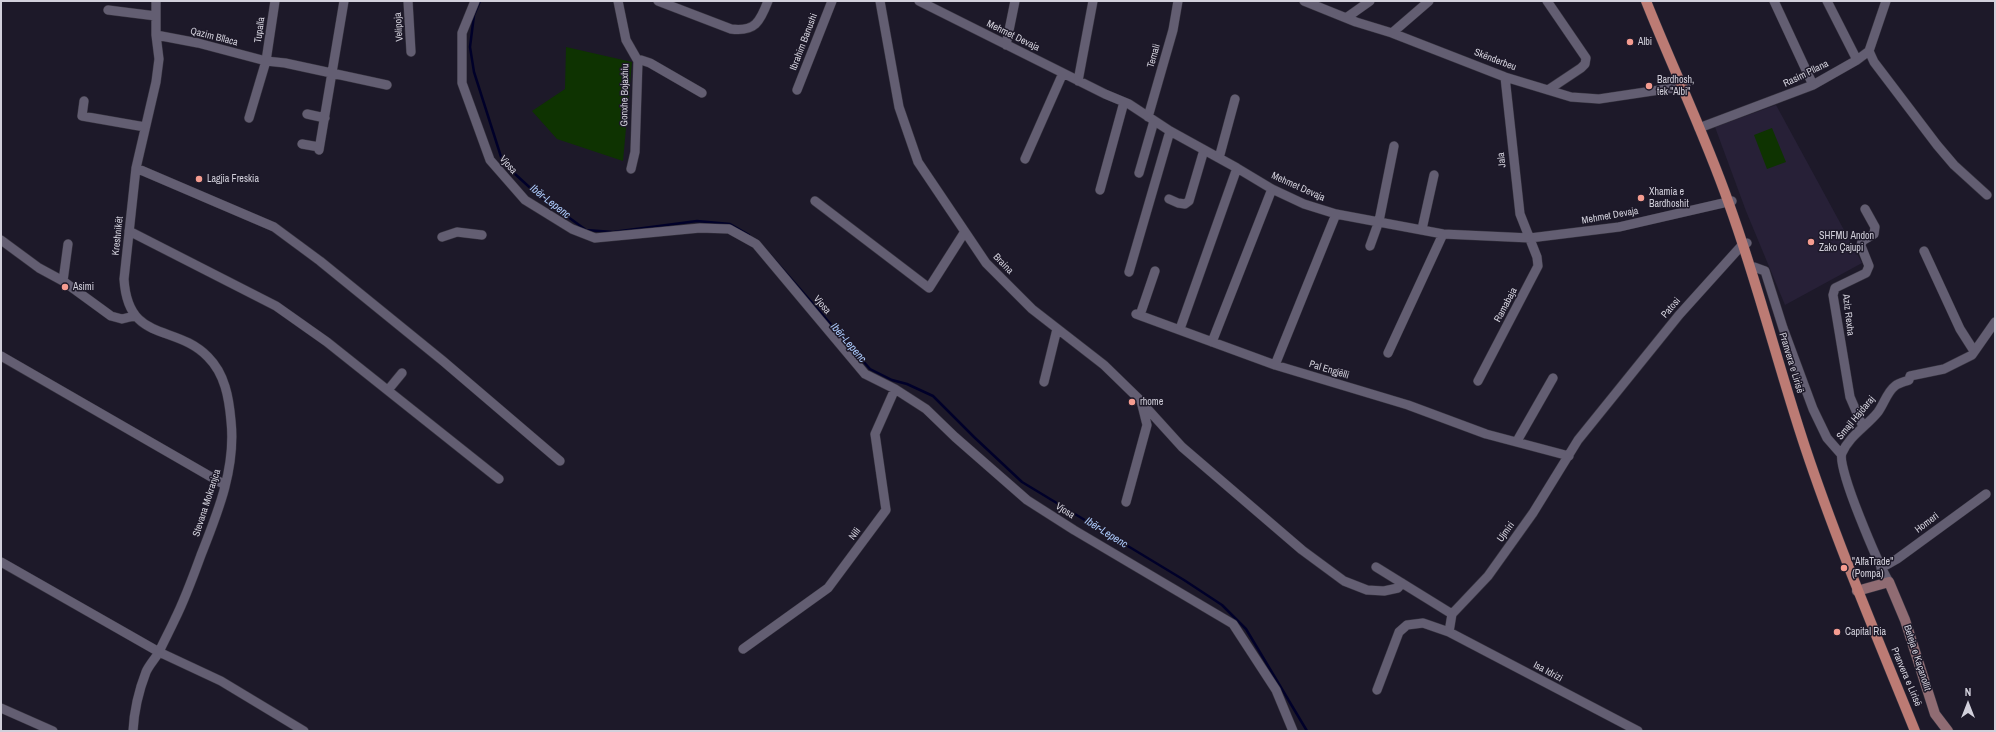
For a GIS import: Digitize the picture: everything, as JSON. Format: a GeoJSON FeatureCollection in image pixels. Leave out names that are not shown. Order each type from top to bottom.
{"type":"FeatureCollection","features":[{"type":"Feature","properties":{"kind":"main road","name":"Pranvera e Lirisë"},"geometry":{"type":"LineString","coordinates":[[1646,1],[1684,86],[1730,202],[1754,268],[1812,454],[1860,590],[1920,731]]}},
{"type":"Feature","properties":{"kind":"main road","name":"Pranvera e Lirisë"},"geometry":{"type":"LineString","coordinates":[[1652,1],[1684,86]]}},
{"type":"Feature","properties":{"kind":"main road","name":"Pranvera e Lirisë"},"geometry":{"type":"LineString","coordinates":[[1745,243],[1786,389],[1860,590],[1916,731]]}},
{"type":"Feature","properties":{"kind":"street","name":"Kreshnikët"},"geometry":{"type":"LineString","coordinates":[[134,316],[125,295],[124,284],[136,168],[156,82],[159,59],[156,35],[156,1]]}},
{"type":"Feature","properties":{"kind":"street","name":"Tupalla"},"geometry":{"type":"LineString","coordinates":[[266,61],[275,1]]}},
{"type":"Feature","properties":{"kind":"street"},"geometry":{"type":"LineString","coordinates":[[302,144],[319,148],[333,74],[344,1]]}},
{"type":"Feature","properties":{"kind":"street","name":"Velipoja"},"geometry":{"type":"LineString","coordinates":[[408,1],[411,52]]}},
{"type":"Feature","properties":{"kind":"street","name":"Vjosa"},"geometry":{"type":"LineString","coordinates":[[475,1],[462,34],[462,83],[490,160],[525,200],[572,229],[595,238],[700,228],[729,229],[756,244],[865,374],[895,389],[926,409],[955,437],[1027,500],[1074,530],[1233,624],[1276,690],[1293,731]]}},
{"type":"Feature","properties":{"kind":"street","name":"Gonxhe Bojaxhiu"},"geometry":{"type":"LineString","coordinates":[[618,1],[626,40],[638,60],[636,152],[631,169]]}},
{"type":"Feature","properties":{"kind":"street"},"geometry":{"type":"LineString","coordinates":[[658,1],[730,29],[740,30],[751,28],[758,23],[768,1]]}},
{"type":"Feature","properties":{"kind":"street","name":"Ibrahim Banushi"},"geometry":{"type":"LineString","coordinates":[[797,90],[832,1]]}},
{"type":"Feature","properties":{"kind":"street","name":"Braina"},"geometry":{"type":"LineString","coordinates":[[880,1],[899,107],[918,162],[964,233],[986,262],[1032,309],[1104,365],[1141,401],[1182,447],[1302,550],[1344,581],[1366,590],[1384,591],[1398,588],[1402,583]]}},
{"type":"Feature","properties":{"kind":"street"},"geometry":{"type":"LineString","coordinates":[[1006,44],[1015,1]]}},
{"type":"Feature","properties":{"kind":"street"},"geometry":{"type":"LineString","coordinates":[[1078,81],[1094,1]]}},
{"type":"Feature","properties":{"kind":"street","name":"Temali"},"geometry":{"type":"LineString","coordinates":[[1139,173],[1173,30],[1178,1]]}},
{"type":"Feature","properties":{"kind":"street","name":"Skënderbeu"},"geometry":{"type":"LineString","coordinates":[[1304,1],[1505,77],[1571,97],[1599,99],[1684,86]]}},
{"type":"Feature","properties":{"kind":"street"},"geometry":{"type":"LineString","coordinates":[[1346,18],[1370,1]]}},
{"type":"Feature","properties":{"kind":"street"},"geometry":{"type":"LineString","coordinates":[[1392,33],[1429,1]]}},
{"type":"Feature","properties":{"kind":"street"},"geometry":{"type":"LineString","coordinates":[[1547,1],[1586,58],[1581,68],[1548,90]]}},
{"type":"Feature","properties":{"kind":"street"},"geometry":{"type":"LineString","coordinates":[[1774,1],[1813,85]]}},
{"type":"Feature","properties":{"kind":"street"},"geometry":{"type":"LineString","coordinates":[[1827,1],[1857,60]]}},
{"type":"Feature","properties":{"kind":"street"},"geometry":{"type":"LineString","coordinates":[[1886,1],[1869,51],[1874,62],[1937,145],[1954,165],[1987,196]]}},
{"type":"Feature","properties":{"kind":"street","name":"Mehmet Devaja"},"geometry":{"type":"LineString","coordinates":[[925,3],[1078,81],[1124,102],[1170,131],[1272,189],[1304,204],[1336,214],[1443,234],[1530,238],[1619,227],[1730,202]]}},
{"type":"Feature","properties":{"kind":"street"},"geometry":{"type":"LineString","coordinates":[[108,10],[156,16]]}},
{"type":"Feature","properties":{"kind":"street","name":"Qazim Bllaca"},"geometry":{"type":"LineString","coordinates":[[156,35],[198,43],[266,61],[284,63],[386,85]]}},
{"type":"Feature","properties":{"kind":"street","name":"Rasim Pllana"},"geometry":{"type":"LineString","coordinates":[[1701,127],[1813,85],[1857,60],[1869,51]]}},
{"type":"Feature","properties":{"kind":"street"},"geometry":{"type":"LineString","coordinates":[[638,60],[650,63],[702,93]]}},
{"type":"Feature","properties":{"kind":"street"},"geometry":{"type":"LineString","coordinates":[[249,118],[266,61]]}},
{"type":"Feature","properties":{"kind":"street"},"geometry":{"type":"LineString","coordinates":[[1025,159],[1063,73]]}},
{"type":"Feature","properties":{"kind":"street","name":"Jala"},"geometry":{"type":"LineString","coordinates":[[1505,77],[1520,214],[1530,238]]}},
{"type":"Feature","properties":{"kind":"street"},"geometry":{"type":"LineString","coordinates":[[1218,158],[1235,99]]}},
{"type":"Feature","properties":{"kind":"street"},"geometry":{"type":"LineString","coordinates":[[84,101],[82,116],[145,127]]}},
{"type":"Feature","properties":{"kind":"street"},"geometry":{"type":"LineString","coordinates":[[1100,190],[1124,102]]}},
{"type":"Feature","properties":{"kind":"street"},"geometry":{"type":"LineString","coordinates":[[100,119],[102,109]]}},
{"type":"Feature","properties":{"kind":"street"},"geometry":{"type":"LineString","coordinates":[[307,114],[325,118]]}},
{"type":"Feature","properties":{"kind":"street"},"geometry":{"type":"LineString","coordinates":[[1129,272],[1170,131]]}},
{"type":"Feature","properties":{"kind":"street"},"geometry":{"type":"LineString","coordinates":[[1370,246],[1379,221],[1394,146]]}},
{"type":"Feature","properties":{"kind":"street"},"geometry":{"type":"LineString","coordinates":[[1169,199],[1185,204],[1189,201],[1204,150]]}},
{"type":"Feature","properties":{"kind":"street"},"geometry":{"type":"LineString","coordinates":[[136,168],[274,227],[320,261],[443,361],[560,461]]}},
{"type":"Feature","properties":{"kind":"street"},"geometry":{"type":"LineString","coordinates":[[1181,326],[1237,168]]}},
{"type":"Feature","properties":{"kind":"street"},"geometry":{"type":"LineString","coordinates":[[1422,229],[1434,175]]}},
{"type":"Feature","properties":{"kind":"street"},"geometry":{"type":"LineString","coordinates":[[1212,342],[1272,189]]}},
{"type":"Feature","properties":{"kind":"street"},"geometry":{"type":"LineString","coordinates":[[815,201],[929,288],[964,233]]}},
{"type":"Feature","properties":{"kind":"street","name":"Aziz Rexha"},"geometry":{"type":"LineString","coordinates":[[1863,427],[1850,397],[1833,295],[1835,288],[1866,273],[1869,266],[1861,246],[1862,241],[1874,234],[1875,227],[1865,209]]}},
{"type":"Feature","properties":{"kind":"street"},"geometry":{"type":"LineString","coordinates":[[1275,365],[1336,214]]}},
{"type":"Feature","properties":{"kind":"street"},"geometry":{"type":"LineString","coordinates":[[129,231],[276,306],[327,342],[499,479]]}},
{"type":"Feature","properties":{"kind":"street"},"geometry":{"type":"LineString","coordinates":[[442,237],[457,232],[482,235]]}},
{"type":"Feature","properties":{"kind":"street"},"geometry":{"type":"LineString","coordinates":[[1388,353],[1443,234]]}},
{"type":"Feature","properties":{"kind":"street","name":"Ramabaja"},"geometry":{"type":"LineString","coordinates":[[1478,380],[1538,266],[1530,238]]}},
{"type":"Feature","properties":{"kind":"street"},"geometry":{"type":"LineString","coordinates":[[1,240],[39,268],[64,281],[112,316],[122,319],[134,316]]}},
{"type":"Feature","properties":{"kind":"street","name":"Patosi"},"geometry":{"type":"LineString","coordinates":[[1569,456],[1578,440],[1679,314],[1745,243]]}},
{"type":"Feature","properties":{"kind":"street"},"geometry":{"type":"LineString","coordinates":[[64,281],[68,244]]}},
{"type":"Feature","properties":{"kind":"street"},"geometry":{"type":"LineString","coordinates":[[1924,251],[1960,329],[1974,351]]}},
{"type":"Feature","properties":{"kind":"street"},"geometry":{"type":"LineString","coordinates":[[1754,268],[1764,271],[1792,354],[1814,409],[1827,438],[1841,454]]}},
{"type":"Feature","properties":{"kind":"street","name":"Pal Engjëlli"},"geometry":{"type":"LineString","coordinates":[[1155,271],[1138,315],[1275,365],[1408,405],[1486,434],[1518,441],[1569,456]]}},
{"type":"Feature","properties":{"kind":"street","name":"Stevana Mokranjca"},"geometry":{"type":"LineString","coordinates":[[132,731],[133,718],[146,671],[159,652],[190,584],[225,485],[231,461],[233,442],[227,392],[219,371],[208,356],[143,323],[134,316]]}},
{"type":"Feature","properties":{"kind":"street","name":"Smajl Hajdaraj"},"geometry":{"type":"LineString","coordinates":[[1889,582],[1881,568],[1848,485],[1840,462],[1841,454],[1863,427],[1878,412],[1894,387],[1909,380],[1910,376],[1944,369],[1972,355],[1994,328]]}},
{"type":"Feature","properties":{"kind":"street"},"geometry":{"type":"LineString","coordinates":[[1044,382],[1057,329]]}},
{"type":"Feature","properties":{"kind":"street"},"geometry":{"type":"LineString","coordinates":[[1,356],[225,485]]}},
{"type":"Feature","properties":{"kind":"street"},"geometry":{"type":"LineString","coordinates":[[388,390],[402,373]]}},
{"type":"Feature","properties":{"kind":"street"},"geometry":{"type":"LineString","coordinates":[[1518,441],[1553,378]]}},
{"type":"Feature","properties":{"kind":"street","name":"Nili"},"geometry":{"type":"LineString","coordinates":[[743,649],[828,588],[886,510],[875,434],[895,389]]}},
{"type":"Feature","properties":{"kind":"street"},"geometry":{"type":"LineString","coordinates":[[1126,502],[1147,425],[1141,401]]}},
{"type":"Feature","properties":{"kind":"street","name":"Ujmiri"},"geometry":{"type":"LineString","coordinates":[[1452,614],[1488,576],[1533,513],[1569,456]]}},
{"type":"Feature","properties":{"kind":"street","name":"Homeri"},"geometry":{"type":"LineString","coordinates":[[1881,568],[1897,559],[1986,494]]}},
{"type":"Feature","properties":{"kind":"street"},"geometry":{"type":"LineString","coordinates":[[1,562],[159,652],[221,681],[304,731]]}},
{"type":"Feature","properties":{"kind":"street"},"geometry":{"type":"LineString","coordinates":[[1376,567],[1452,614],[1449,632],[1423,622],[1407,625],[1399,632],[1377,690]]}},
{"type":"Feature","properties":{"kind":"street"},"geometry":{"type":"LineString","coordinates":[[1860,590],[1889,582]]}},
{"type":"Feature","properties":{"kind":"street","name":"Beteja e Kaçanollit"},"geometry":{"type":"LineString","coordinates":[[1889,582],[1905,620],[1935,714],[1948,731]]}},
{"type":"Feature","properties":{"kind":"street","name":"Isa Idrizi"},"geometry":{"type":"LineString","coordinates":[[1449,632],[1638,731]]}},
{"type":"Feature","properties":{"kind":"street"},"geometry":{"type":"LineString","coordinates":[[1,708],[53,731]]}},
{"type":"Feature","properties":{"kind":"shaded area"},"geometry":{"type":"Polygon","coordinates":[[[1776,105],[1862,263],[1785,305],[1746,211],[1715,127],[1776,105]]]}},
{"type":"Feature","properties":{"kind":"green space"},"geometry":{"type":"Polygon","coordinates":[[[566,47],[632,62],[623,161],[557,139],[532,111],[565,89],[566,47]]]}},
{"type":"Feature","properties":{"kind":"green space"},"geometry":{"type":"Polygon","coordinates":[[[1772,128],[1786,162],[1767,169],[1754,135],[1772,128]]]}},
{"type":"Feature","properties":{"kind":"waterway","name":"Ibër-Lepenc"},"geometry":{"type":"LineString","coordinates":[[480,1],[474,15],[470,47],[474,72],[503,163],[538,195],[586,230],[613,232],[697,221],[730,224],[749,235]]}},
{"type":"Feature","properties":{"kind":"waterway","name":"Ibër-Lepenc"},"geometry":{"type":"LineString","coordinates":[[758,241],[870,369],[892,380],[907,384],[933,396],[1022,482],[1184,580],[1222,605],[1246,629],[1307,731]]}},
{"type":"Feature","properties":{"kind":"place","name":"Albi"},"geometry":{"type":"Point","coordinates":[1630,42]}},
{"type":"Feature","properties":{"kind":"place","name":"Bardhosh, tek \"Albi\""},"geometry":{"type":"Point","coordinates":[1649,86]}},
{"type":"Feature","properties":{"kind":"place","name":"Lagjia Freskia"},"geometry":{"type":"Point","coordinates":[199,179]}},
{"type":"Feature","properties":{"kind":"place","name":"Xhamia e Bardhoshit"},"geometry":{"type":"Point","coordinates":[1641,198]}},
{"type":"Feature","properties":{"kind":"place","name":"SHFMU Andon Zako Çajupi"},"geometry":{"type":"Point","coordinates":[1811,242]}},
{"type":"Feature","properties":{"kind":"place","name":"Asimi"},"geometry":{"type":"Point","coordinates":[65,287]}},
{"type":"Feature","properties":{"kind":"place","name":"rhome"},"geometry":{"type":"Point","coordinates":[1132,402]}},
{"type":"Feature","properties":{"kind":"place","name":"\"AlfaTrade\" (Pompa)"},"geometry":{"type":"Point","coordinates":[1844,568]}},
{"type":"Feature","properties":{"kind":"place","name":"Capital Ria"},"geometry":{"type":"Point","coordinates":[1837,632]}}]}
